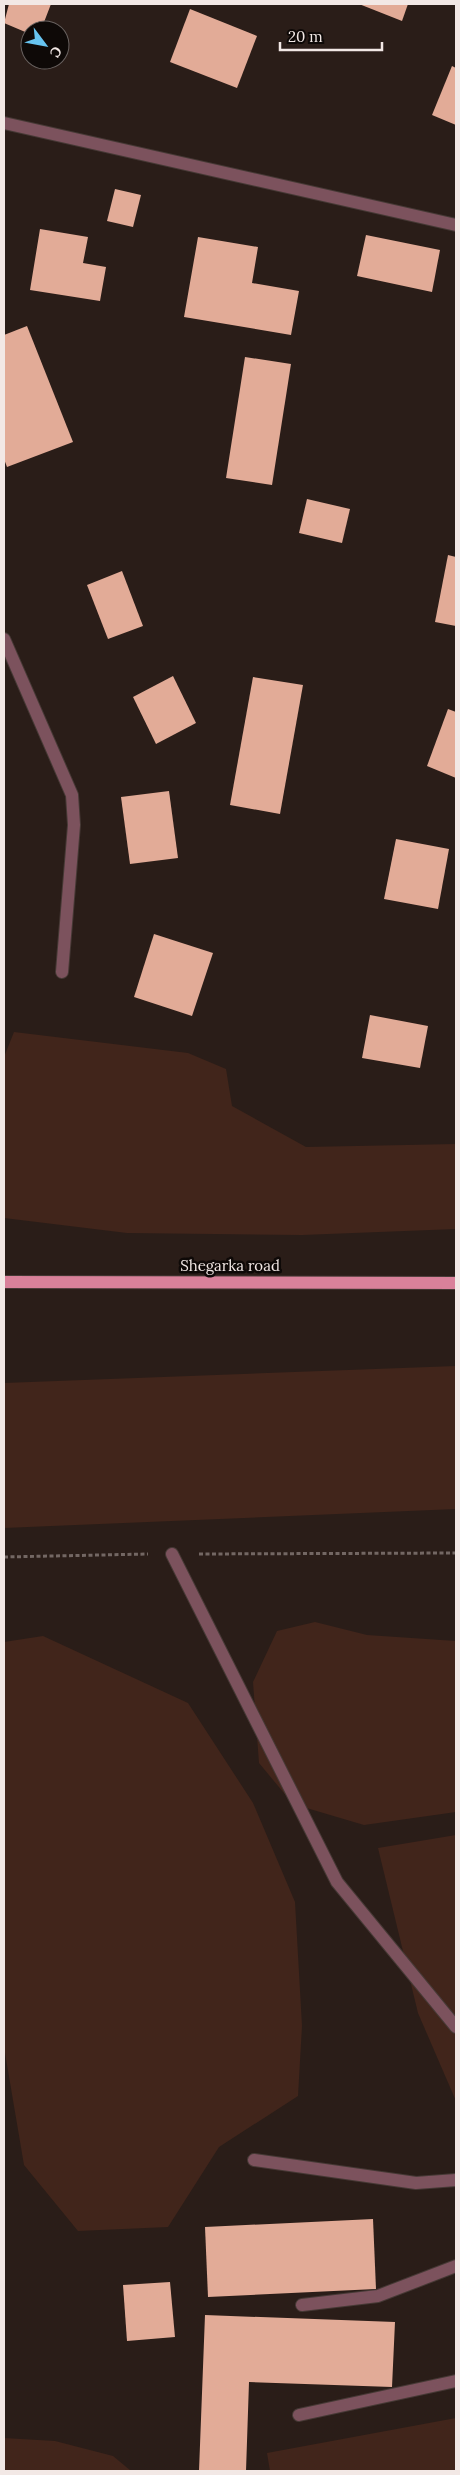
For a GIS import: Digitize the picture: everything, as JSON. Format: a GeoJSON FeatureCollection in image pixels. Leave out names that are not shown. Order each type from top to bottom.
{"type":"FeatureCollection","features":[{"type":"Feature","properties":{"kind":"main road","name":"Shegarka road"},"geometry":{"type":"LineString","coordinates":[[4,1282],[456,1283]]}},
{"type":"Feature","properties":{"kind":"street"},"geometry":{"type":"LineString","coordinates":[[4,123],[456,225]]}},
{"type":"Feature","properties":{"kind":"street"},"geometry":{"type":"LineString","coordinates":[[4,639],[72,795],[74,825],[62,972]]}},
{"type":"Feature","properties":{"kind":"street"},"geometry":{"type":"LineString","coordinates":[[172,1554],[337,1882],[456,2027]]}},
{"type":"Feature","properties":{"kind":"street"},"geometry":{"type":"LineString","coordinates":[[254,2160],[416,2183],[456,2180]]}},
{"type":"Feature","properties":{"kind":"street"},"geometry":{"type":"LineString","coordinates":[[302,2305],[378,2296],[456,2266]]}},
{"type":"Feature","properties":{"kind":"street"},"geometry":{"type":"LineString","coordinates":[[299,2415],[456,2381]]}},
{"type":"Feature","properties":{"kind":"path"},"geometry":{"type":"LineString","coordinates":[[4,1557],[172,1554],[456,1553]]}},
{"type":"Feature","properties":{"kind":"shaded area"},"geometry":{"type":"Polygon","coordinates":[[[14,1032],[188,1053],[226,1069],[232,1106],[306,1147],[456,1144],[456,1229],[302,1235],[127,1233],[4,1218],[4,1057],[14,1032]]]}},
{"type":"Feature","properties":{"kind":"shaded area"},"geometry":{"type":"Polygon","coordinates":[[[456,1366],[456,1509],[4,1528],[4,1383],[456,1366]]]}},
{"type":"Feature","properties":{"kind":"shaded area"},"geometry":{"type":"Polygon","coordinates":[[[315,1622],[367,1635],[456,1641],[456,1812],[364,1825],[293,1804],[259,1763],[253,1682],[277,1631],[315,1622]]]}},
{"type":"Feature","properties":{"kind":"shaded area"},"geometry":{"type":"Polygon","coordinates":[[[43,1636],[188,1703],[253,1803],[295,1902],[302,2026],[298,2096],[219,2147],[168,2227],[78,2231],[24,2165],[5,2053],[4,2029],[4,1642],[43,1636]]]}},
{"type":"Feature","properties":{"kind":"shaded area"},"geometry":{"type":"Polygon","coordinates":[[[456,1835],[456,2101],[418,2013],[378,1848],[456,1835]]]}},
{"type":"Feature","properties":{"kind":"shaded area"},"geometry":{"type":"Polygon","coordinates":[[[456,2418],[456,2471],[270,2471],[267,2453],[456,2418]]]}},
{"type":"Feature","properties":{"kind":"shaded area"},"geometry":{"type":"Polygon","coordinates":[[[4,2438],[55,2441],[113,2456],[131,2471],[4,2471],[4,2438]]]}},
{"type":"Feature","properties":{"kind":"building"},"geometry":{"type":"Polygon","coordinates":[[[9,4],[51,4],[45,20],[20,20],[20,30],[4,23],[9,4]]]}},
{"type":"Feature","properties":{"kind":"building"},"geometry":{"type":"Polygon","coordinates":[[[359,4],[408,4],[402,21],[359,4]]]}},
{"type":"Feature","properties":{"kind":"building"},"geometry":{"type":"Polygon","coordinates":[[[190,9],[257,36],[237,88],[170,62],[190,9]]]}},
{"type":"Feature","properties":{"kind":"building"},"geometry":{"type":"Polygon","coordinates":[[[452,66],[456,68],[456,125],[432,115],[452,66]]]}},
{"type":"Feature","properties":{"kind":"building"},"geometry":{"type":"Polygon","coordinates":[[[115,189],[141,195],[133,227],[107,221],[115,189]]]}},
{"type":"Feature","properties":{"kind":"building"},"geometry":{"type":"Polygon","coordinates":[[[40,229],[88,237],[83,263],[106,267],[100,301],[30,290],[40,229]]]}},
{"type":"Feature","properties":{"kind":"building"},"geometry":{"type":"Polygon","coordinates":[[[366,235],[440,250],[432,292],[357,276],[366,235]]]}},
{"type":"Feature","properties":{"kind":"building"},"geometry":{"type":"Polygon","coordinates":[[[198,237],[258,247],[252,283],[299,291],[291,335],[184,317],[198,237]]]}},
{"type":"Feature","properties":{"kind":"building"},"geometry":{"type":"Polygon","coordinates":[[[27,326],[73,442],[7,467],[4,459],[4,335],[27,326]]]}},
{"type":"Feature","properties":{"kind":"building"},"geometry":{"type":"Polygon","coordinates":[[[245,357],[291,364],[272,485],[226,478],[245,357]]]}},
{"type":"Feature","properties":{"kind":"building"},"geometry":{"type":"Polygon","coordinates":[[[307,499],[350,509],[342,543],[299,533],[307,499]]]}},
{"type":"Feature","properties":{"kind":"building"},"geometry":{"type":"Polygon","coordinates":[[[448,555],[456,557],[456,626],[435,622],[448,555]]]}},
{"type":"Feature","properties":{"kind":"building"},"geometry":{"type":"Polygon","coordinates":[[[122,571],[143,626],[108,639],[87,585],[122,571]]]}},
{"type":"Feature","properties":{"kind":"building"},"geometry":{"type":"Polygon","coordinates":[[[173,676],[196,723],[156,744],[133,697],[173,676]]]}},
{"type":"Feature","properties":{"kind":"building"},"geometry":{"type":"Polygon","coordinates":[[[253,677],[303,685],[280,814],[230,805],[253,677]]]}},
{"type":"Feature","properties":{"kind":"building"},"geometry":{"type":"Polygon","coordinates":[[[448,709],[456,712],[456,778],[427,766],[448,709]]]}},
{"type":"Feature","properties":{"kind":"building"},"geometry":{"type":"Polygon","coordinates":[[[169,791],[178,858],[130,864],[121,797],[169,791]]]}},
{"type":"Feature","properties":{"kind":"building"},"geometry":{"type":"Polygon","coordinates":[[[396,839],[449,849],[438,909],[384,899],[396,839]]]}},
{"type":"Feature","properties":{"kind":"building"},"geometry":{"type":"Polygon","coordinates":[[[154,934],[213,953],[192,1016],[134,997],[154,934]]]}},
{"type":"Feature","properties":{"kind":"building"},"geometry":{"type":"Polygon","coordinates":[[[370,1015],[428,1026],[420,1068],[362,1058],[370,1015]]]}},
{"type":"Feature","properties":{"kind":"building"},"geometry":{"type":"Polygon","coordinates":[[[373,2219],[376,2289],[208,2297],[205,2227],[373,2219]]]}},
{"type":"Feature","properties":{"kind":"building"},"geometry":{"type":"Polygon","coordinates":[[[170,2282],[175,2337],[127,2341],[123,2285],[170,2282]]]}},
{"type":"Feature","properties":{"kind":"building"},"geometry":{"type":"Polygon","coordinates":[[[205,2315],[395,2322],[392,2387],[249,2382],[246,2471],[199,2471],[205,2315]]]}}]}
